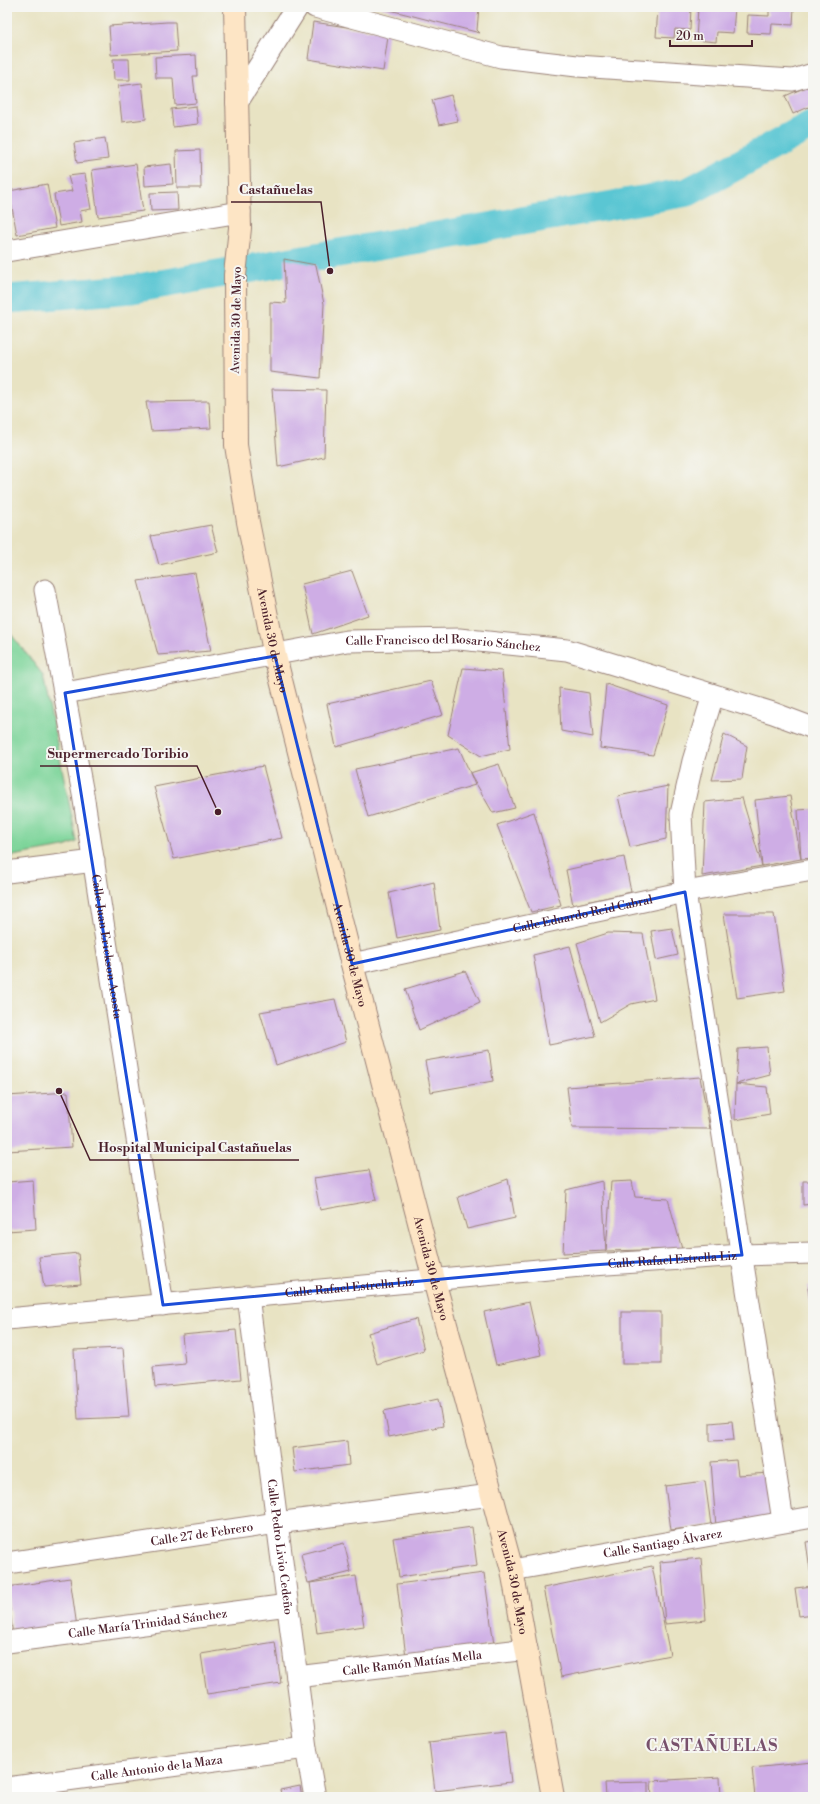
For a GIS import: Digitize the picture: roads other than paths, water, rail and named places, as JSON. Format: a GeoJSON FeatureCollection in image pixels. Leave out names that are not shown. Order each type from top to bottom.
{"type":"FeatureCollection","features":[{"type":"Feature","properties":{"kind":"main road","name":"Avenida 30 de Mayo"},"geometry":{"type":"LineString","coordinates":[[234,7],[240,220],[235,275],[236,445],[248,522],[275,656],[352,964],[434,1280],[512,1570],[553,1797]]}},
{"type":"Feature","properties":{"kind":"street"},"geometry":{"type":"LineString","coordinates":[[237,102],[297,7]]}},
{"type":"Feature","properties":{"kind":"street"},"geometry":{"type":"LineString","coordinates":[[315,7],[501,57],[577,66],[792,80],[813,74]]}},
{"type":"Feature","properties":{"kind":"street"},"geometry":{"type":"LineString","coordinates":[[7,251],[240,220]]}},
{"type":"Feature","properties":{"kind":"street","name":"Calle Juan Erickson Acosta"},"geometry":{"type":"LineString","coordinates":[[45,590],[65,693],[94,860],[163,1305]]}},
{"type":"Feature","properties":{"kind":"street","name":"Calle Francisco del Rosario Sánchez"},"geometry":{"type":"LineString","coordinates":[[65,693],[347,642],[459,639],[567,650],[773,713],[813,728]]}},
{"type":"Feature","properties":{"kind":"street"},"geometry":{"type":"LineString","coordinates":[[713,695],[693,761],[681,814],[685,892],[784,1522]]}},
{"type":"Feature","properties":{"kind":"street"},"geometry":{"type":"LineString","coordinates":[[7,872],[94,860]]}},
{"type":"Feature","properties":{"kind":"street","name":"Calle Eduardo Reid Cabral"},"geometry":{"type":"LineString","coordinates":[[352,964],[685,892],[813,870]]}},
{"type":"Feature","properties":{"kind":"street","name":"Calle Rafael Estrella Liz"},"geometry":{"type":"LineString","coordinates":[[7,1319],[592,1265],[742,1255],[813,1253]]}},
{"type":"Feature","properties":{"kind":"street","name":"Calle Pedro Livio Cedeño"},"geometry":{"type":"LineString","coordinates":[[248,1296],[306,1748],[315,1797]]}},
{"type":"Feature","properties":{"kind":"street","name":"Calle 27 de Febrero"},"geometry":{"type":"LineString","coordinates":[[7,1563],[277,1523],[491,1495]]}},
{"type":"Feature","properties":{"kind":"street","name":"Calle Santiago Álvarez"},"geometry":{"type":"LineString","coordinates":[[512,1570],[813,1517]]}},
{"type":"Feature","properties":{"kind":"street","name":"Calle María Trinidad Sánchez"},"geometry":{"type":"LineString","coordinates":[[7,1642],[288,1605]]}},
{"type":"Feature","properties":{"kind":"street","name":"Calle Ramón Matías Mella"},"geometry":{"type":"LineString","coordinates":[[297,1677],[527,1649]]}},
{"type":"Feature","properties":{"kind":"street","name":"Calle Antonio de la Maza"},"geometry":{"type":"LineString","coordinates":[[7,1788],[71,1788],[306,1748]]}},
{"type":"Feature","properties":{"kind":"waterway"},"geometry":{"type":"LineString","coordinates":[[7,299],[132,289],[688,192],[813,124]]}},
{"type":"Feature","properties":{"kind":"place","name":"Castañuelas"},"geometry":{"type":"Point","coordinates":[330,271]}},
{"type":"Feature","properties":{"kind":"place","name":"Supermercado Toribio"},"geometry":{"type":"Point","coordinates":[218,812]}},
{"type":"Feature","properties":{"kind":"place","name":"Hospital Municipal Castañuelas"},"geometry":{"type":"Point","coordinates":[59,1091]}},
{"type":"Feature","properties":{"kind":"district","name":"CASTAÑUELAS"},"geometry":{"type":"Point","coordinates":[712,1745]}}]}
